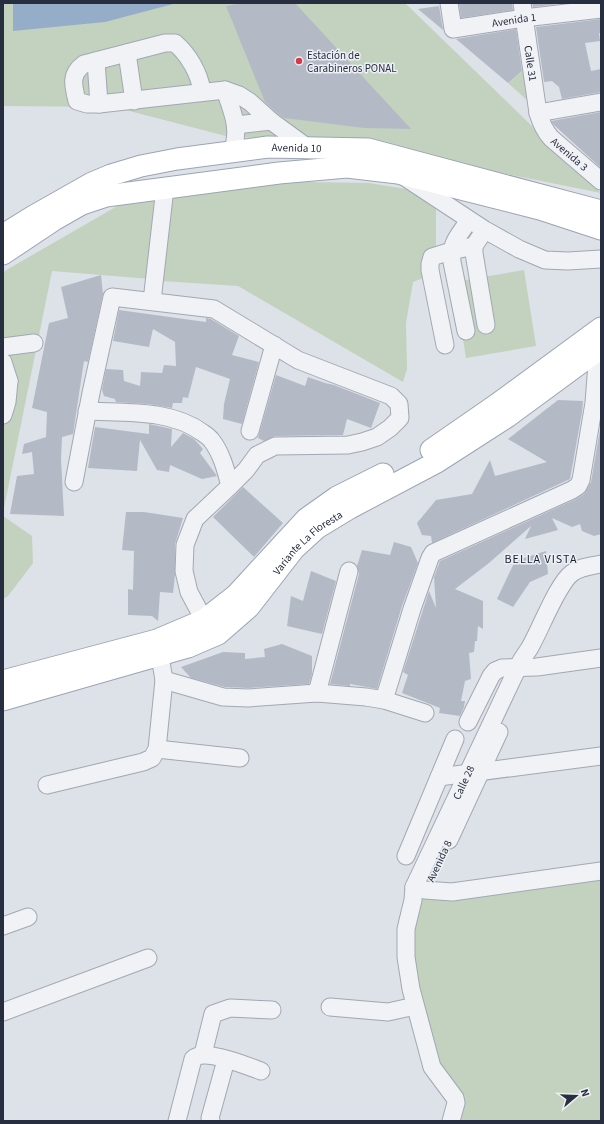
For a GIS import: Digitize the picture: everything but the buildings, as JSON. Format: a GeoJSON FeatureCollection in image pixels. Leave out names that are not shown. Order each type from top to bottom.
{"type":"FeatureCollection","features":[{"type":"Feature","properties":{"kind":"main road","name":"Avenida 10"},"geometry":{"type":"LineString","coordinates":[[3,235],[92,183],[111,175],[141,166],[177,159],[268,147],[368,149],[411,171],[540,209],[601,229]]}},
{"type":"Feature","properties":{"kind":"main road","name":"Avenida 10"},"geometry":{"type":"LineString","coordinates":[[3,254],[54,220],[82,204],[106,196],[278,173],[347,167],[411,171],[601,211]]}},
{"type":"Feature","properties":{"kind":"main road","name":"Variante La Floresta"},"geometry":{"type":"LineString","coordinates":[[3,700],[159,647],[204,620],[236,595],[306,519],[337,497],[428,452],[599,336]]}},
{"type":"Feature","properties":{"kind":"main road","name":"Variante La Floresta"},"geometry":{"type":"LineString","coordinates":[[3,681],[159,647],[188,647],[218,634],[249,607],[294,549],[317,528],[350,508],[437,462],[507,418],[599,336]]}},
{"type":"Feature","properties":{"kind":"street","name":"Avenida 1"},"geometry":{"type":"LineString","coordinates":[[449,3],[453,29],[523,10],[601,9]]}},
{"type":"Feature","properties":{"kind":"street","name":"Calle 31"},"geometry":{"type":"LineString","coordinates":[[523,10],[540,118]]}},
{"type":"Feature","properties":{"kind":"street"},"geometry":{"type":"LineString","coordinates":[[202,91],[196,71],[184,51],[175,43],[165,43],[84,64],[78,69],[74,78],[74,89],[77,101],[87,104],[134,101],[202,91],[225,90],[239,95],[250,102],[271,121],[308,148]]}},
{"type":"Feature","properties":{"kind":"street"},"geometry":{"type":"LineString","coordinates":[[126,53],[134,101]]}},
{"type":"Feature","properties":{"kind":"street"},"geometry":{"type":"LineString","coordinates":[[96,61],[99,104]]}},
{"type":"Feature","properties":{"kind":"street"},"geometry":{"type":"LineString","coordinates":[[225,90],[236,125],[236,138],[232,152]]}},
{"type":"Feature","properties":{"kind":"street"},"geometry":{"type":"LineString","coordinates":[[540,118],[601,102]]}},
{"type":"Feature","properties":{"kind":"street","name":"Avenida 3"},"geometry":{"type":"LineString","coordinates":[[540,118],[546,132],[551,138],[601,181]]}},
{"type":"Feature","properties":{"kind":"street"},"geometry":{"type":"LineString","coordinates":[[236,125],[271,121]]}},
{"type":"Feature","properties":{"kind":"street"},"geometry":{"type":"LineString","coordinates":[[411,171],[469,220],[519,249],[545,260],[568,261],[601,259]]}},
{"type":"Feature","properties":{"kind":"street"},"geometry":{"type":"LineString","coordinates":[[152,301],[165,188]]}},
{"type":"Feature","properties":{"kind":"street"},"geometry":{"type":"LineString","coordinates":[[466,332],[451,251],[455,240],[469,220]]}},
{"type":"Feature","properties":{"kind":"street"},"geometry":{"type":"LineString","coordinates":[[485,230],[474,246],[475,261],[486,325]]}},
{"type":"Feature","properties":{"kind":"street"},"geometry":{"type":"LineString","coordinates":[[445,345],[430,270],[432,257],[474,246]]}},
{"type":"Feature","properties":{"kind":"street"},"geometry":{"type":"LineString","coordinates":[[74,482],[87,411],[112,297],[214,308],[298,360],[391,396],[400,404],[400,418],[390,428],[377,437],[348,445],[275,446],[257,454],[246,470],[195,519],[185,545],[184,571],[189,592],[204,620]]}},
{"type":"Feature","properties":{"kind":"street"},"geometry":{"type":"LineString","coordinates":[[384,700],[412,609],[430,558],[433,554],[578,486],[581,480],[594,403],[599,336]]}},
{"type":"Feature","properties":{"kind":"street"},"geometry":{"type":"LineString","coordinates":[[3,347],[34,343]]}},
{"type":"Feature","properties":{"kind":"street"},"geometry":{"type":"LineString","coordinates":[[250,431],[274,345]]}},
{"type":"Feature","properties":{"kind":"street"},"geometry":{"type":"LineString","coordinates":[[3,362],[7,402],[3,415]]}},
{"type":"Feature","properties":{"kind":"street"},"geometry":{"type":"LineString","coordinates":[[87,411],[150,414],[177,419],[196,427],[212,440],[222,458],[230,486]]}},
{"type":"Feature","properties":{"kind":"street","name":"Avenida 8"},"geometry":{"type":"LineString","coordinates":[[451,1121],[456,1103],[432,1067],[411,989],[406,957],[406,929],[418,892],[525,660],[562,584],[571,574],[582,568],[601,564]]}},
{"type":"Feature","properties":{"kind":"street"},"geometry":{"type":"LineString","coordinates":[[317,693],[349,572]]}},
{"type":"Feature","properties":{"kind":"street"},"geometry":{"type":"LineString","coordinates":[[47,785],[143,762],[152,758],[157,749],[164,680],[159,647]]}},
{"type":"Feature","properties":{"kind":"street"},"geometry":{"type":"LineString","coordinates":[[468,722],[490,676],[495,671],[525,660],[601,648]]}},
{"type":"Feature","properties":{"kind":"street"},"geometry":{"type":"LineString","coordinates":[[525,660],[601,658]]}},
{"type":"Feature","properties":{"kind":"street"},"geometry":{"type":"LineString","coordinates":[[164,680],[223,697],[248,698],[317,693],[384,700],[425,713]]}},
{"type":"Feature","properties":{"kind":"street"},"geometry":{"type":"LineString","coordinates":[[406,856],[455,739]]}},
{"type":"Feature","properties":{"kind":"street"},"geometry":{"type":"LineString","coordinates":[[157,749],[240,758]]}},
{"type":"Feature","properties":{"kind":"street"},"geometry":{"type":"LineString","coordinates":[[439,777],[601,756]]}},
{"type":"Feature","properties":{"kind":"street"},"geometry":{"type":"LineString","coordinates":[[418,892],[452,892],[601,871]]}},
{"type":"Feature","properties":{"kind":"street"},"geometry":{"type":"LineString","coordinates":[[3,926],[28,917]]}},
{"type":"Feature","properties":{"kind":"street"},"geometry":{"type":"LineString","coordinates":[[3,1012],[148,958]]}},
{"type":"Feature","properties":{"kind":"street"},"geometry":{"type":"LineString","coordinates":[[330,1008],[388,1012],[415,1006]]}},
{"type":"Feature","properties":{"kind":"street"},"geometry":{"type":"LineString","coordinates":[[203,1054],[213,1014],[230,1008],[272,1010]]}},
{"type":"Feature","properties":{"kind":"street"},"geometry":{"type":"LineString","coordinates":[[177,1121],[193,1059],[196,1056],[203,1054],[261,1071]]}},
{"type":"Feature","properties":{"kind":"street"},"geometry":{"type":"LineString","coordinates":[[211,1121],[210,1118],[226,1060]]}},
{"type":"Feature","properties":{"kind":"green space"},"geometry":{"type":"Polygon","coordinates":[[[3,3],[405,3],[601,193],[363,145],[226,136],[114,107],[3,106],[3,3]]]}},
{"type":"Feature","properties":{"kind":"green space"},"geometry":{"type":"Polygon","coordinates":[[[525,69],[536,108],[508,83],[525,69]]]}},
{"type":"Feature","properties":{"kind":"green space"},"geometry":{"type":"Polygon","coordinates":[[[245,181],[369,183],[418,191],[436,204],[436,277],[428,276],[413,282],[406,323],[407,369],[403,382],[238,286],[162,281],[174,190],[245,181]]]}},
{"type":"Feature","properties":{"kind":"green space"},"geometry":{"type":"Polygon","coordinates":[[[159,195],[150,279],[52,271],[3,513],[3,272],[126,201],[159,195]]]}},
{"type":"Feature","properties":{"kind":"green space"},"geometry":{"type":"Polygon","coordinates":[[[524,270],[536,346],[466,358],[454,282],[524,270]]]}},
{"type":"Feature","properties":{"kind":"green space"},"geometry":{"type":"Polygon","coordinates":[[[3,516],[32,536],[33,563],[8,596],[3,599],[3,516]]]}},
{"type":"Feature","properties":{"kind":"green space"},"geometry":{"type":"Polygon","coordinates":[[[601,876],[601,1121],[444,1121],[453,1087],[438,1063],[420,996],[414,962],[413,932],[415,916],[424,895],[601,876]]]}},
{"type":"Feature","properties":{"kind":"water"},"geometry":{"type":"Polygon","coordinates":[[[13,3],[177,3],[105,22],[13,31],[13,3]]]}},
{"type":"Feature","properties":{"kind":"place","name":"Estación de Carabineros PONAL"},"geometry":{"type":"Point","coordinates":[299,61]}},
{"type":"Feature","properties":{"kind":"district","name":"BELLA VISTA"},"geometry":{"type":"Point","coordinates":[541,559]}}]}
